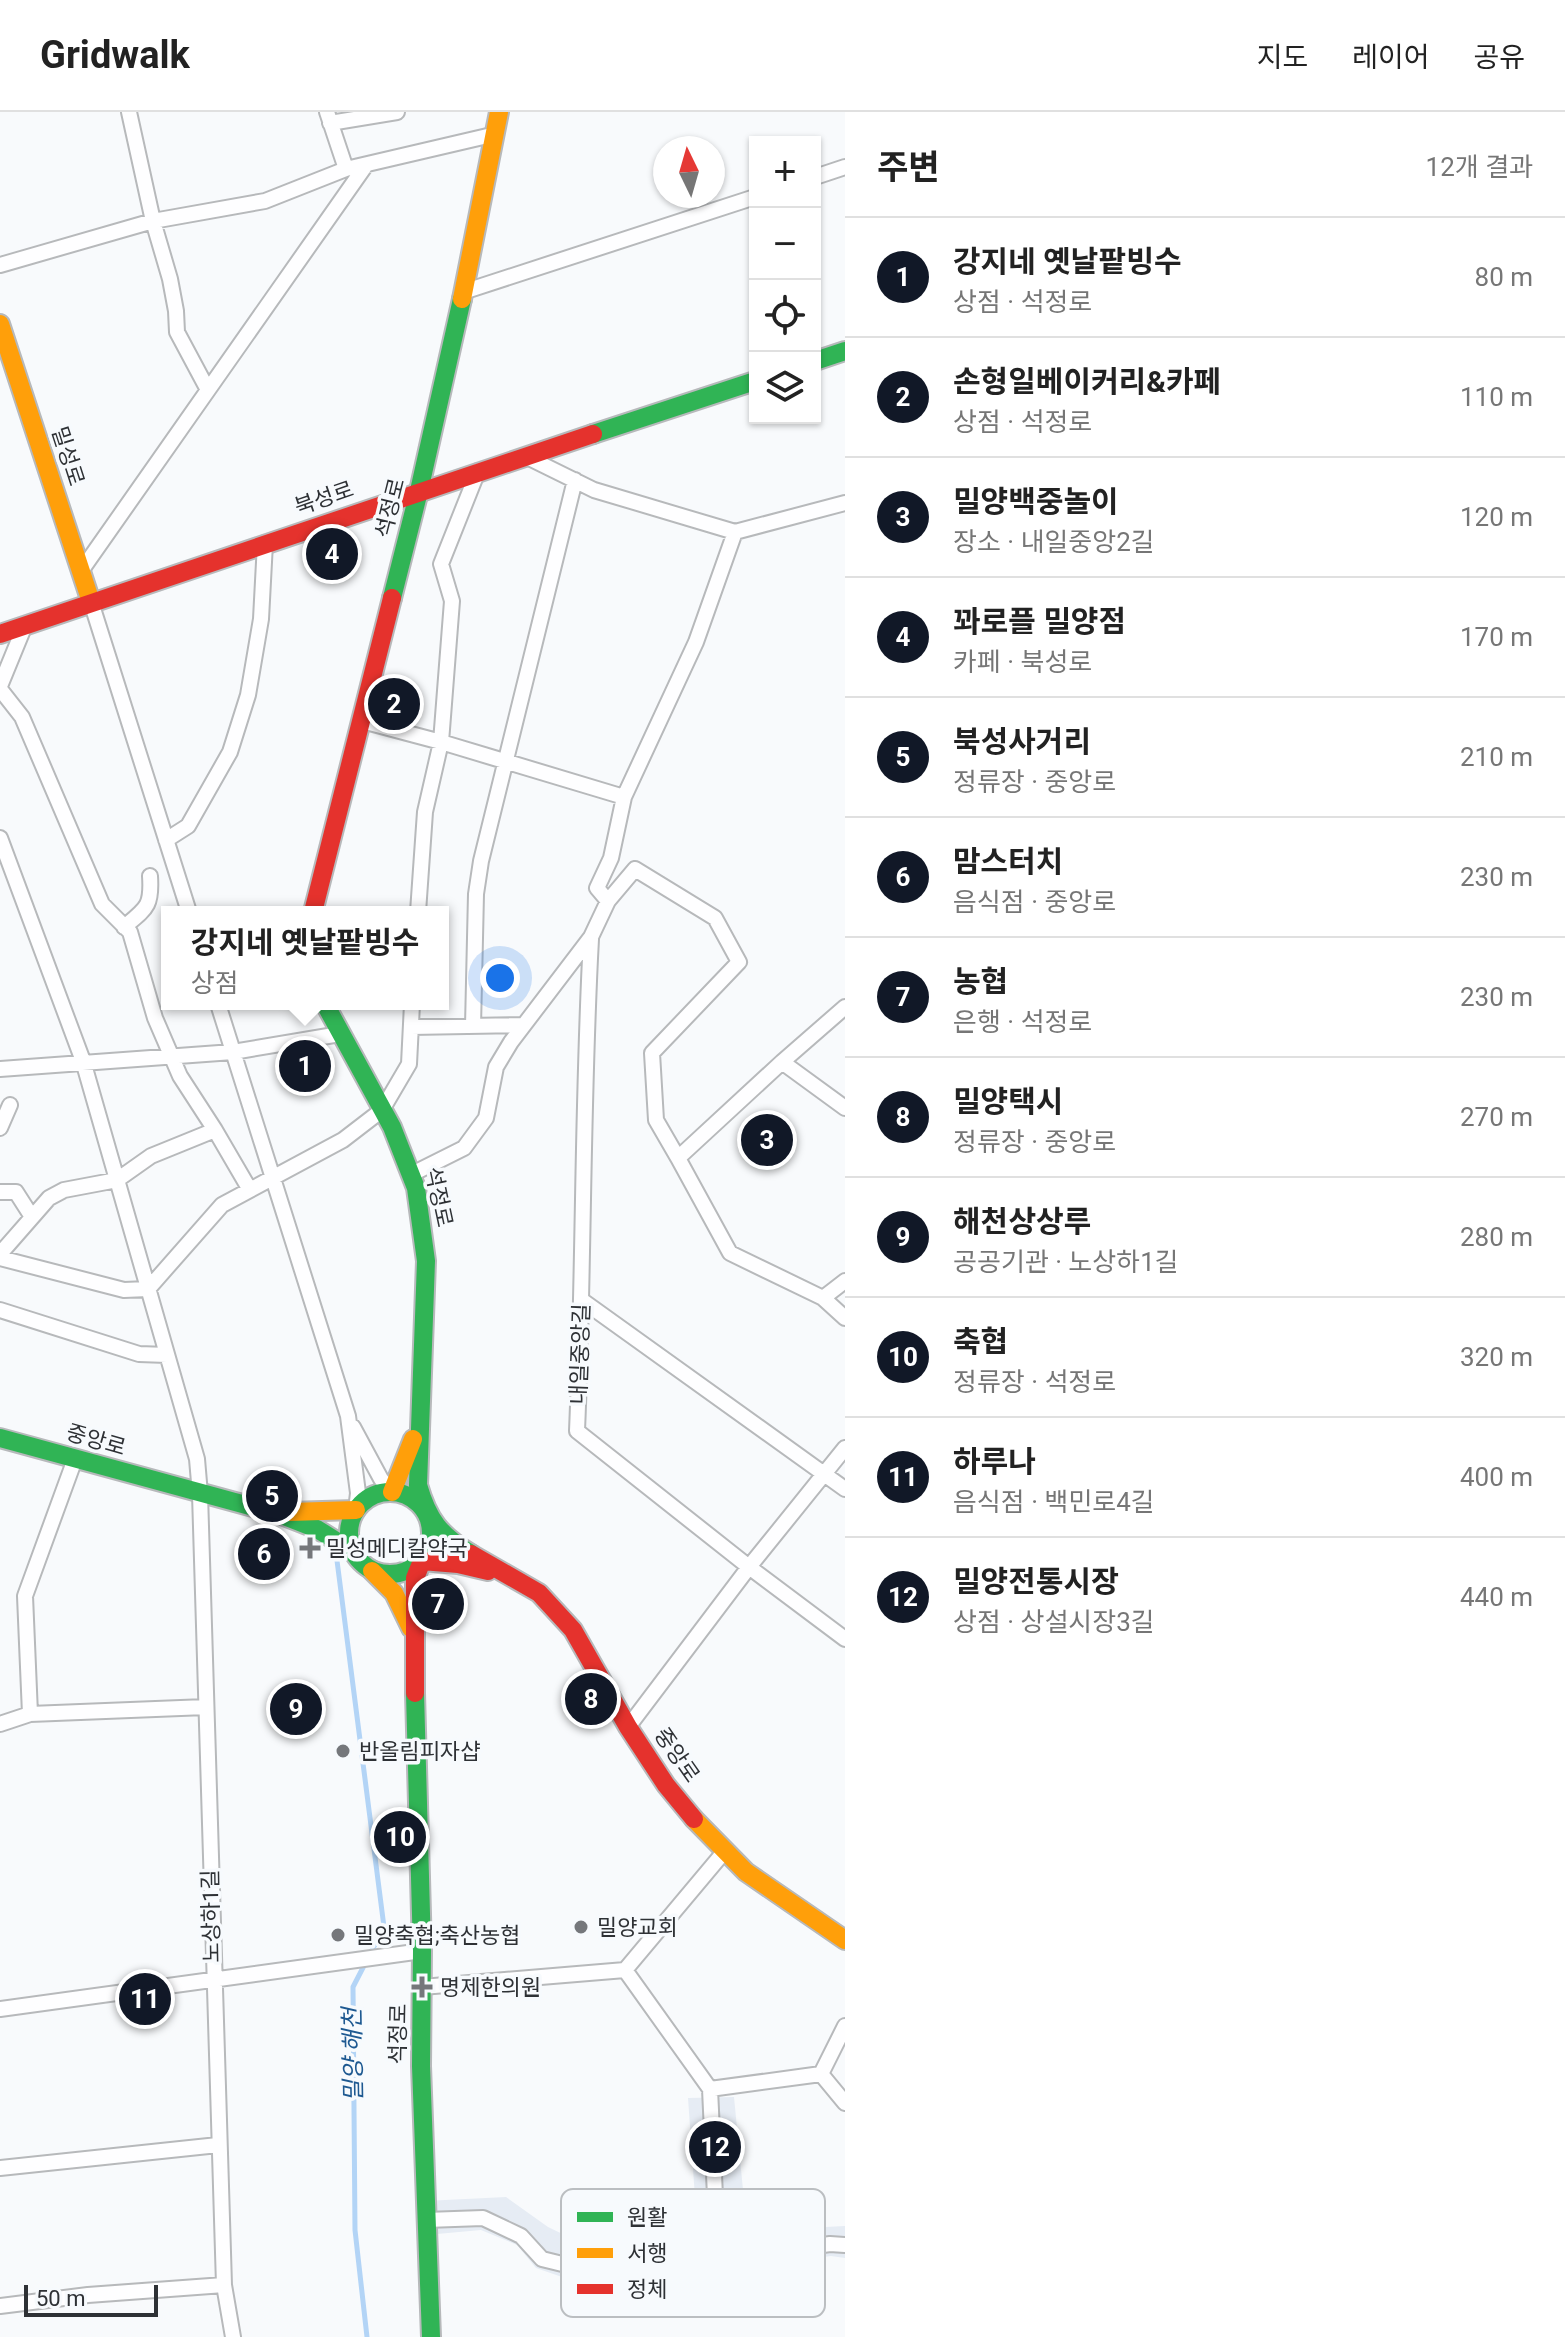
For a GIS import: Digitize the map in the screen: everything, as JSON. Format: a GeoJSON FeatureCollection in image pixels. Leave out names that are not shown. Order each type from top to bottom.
{"type":"FeatureCollection","features":[{"type":"Feature","properties":{"kind":"street"},"geometry":{"type":"LineString","coordinates":[[129,112],[153,221],[170,279],[177,332],[208,390]]}},
{"type":"Feature","properties":{"kind":"street"},"geometry":{"type":"LineString","coordinates":[[346,169],[329,118],[397,112]]}},
{"type":"Feature","properties":{"kind":"street","name":"석정로"},"geometry":{"type":"LineString","coordinates":[[315,906],[419,491],[499,112]]}},
{"type":"Feature","properties":{"kind":"street"},"geometry":{"type":"LineString","coordinates":[[0,265],[153,221],[265,201],[346,169],[496,134]]}},
{"type":"Feature","properties":{"kind":"street"},"geometry":{"type":"LineString","coordinates":[[81,571],[366,165]]}},
{"type":"Feature","properties":{"kind":"street"},"geometry":{"type":"LineString","coordinates":[[821,175],[845,167]]}},
{"type":"Feature","properties":{"kind":"street"},"geometry":{"type":"LineString","coordinates":[[463,292],[749,199]]}},
{"type":"Feature","properties":{"kind":"street","name":"밀성로"},"geometry":{"type":"LineString","coordinates":[[0,324],[91,602]]}},
{"type":"Feature","properties":{"kind":"street"},"geometry":{"type":"LineString","coordinates":[[821,359],[845,351]]}},
{"type":"Feature","properties":{"kind":"street","name":"북성로"},"geometry":{"type":"LineString","coordinates":[[0,634],[478,471],[749,383]]}},
{"type":"Feature","properties":{"kind":"street"},"geometry":{"type":"LineString","coordinates":[[525,456],[594,490],[735,532],[845,503]]}},
{"type":"Feature","properties":{"kind":"street"},"geometry":{"type":"LineString","coordinates":[[418,906],[425,812],[441,742],[452,601],[441,564],[478,471]]}},
{"type":"Feature","properties":{"kind":"street"},"geometry":{"type":"LineString","coordinates":[[473,1026],[476,894],[481,861],[575,480]]}},
{"type":"Feature","properties":{"kind":"street"},"geometry":{"type":"LineString","coordinates":[[608,901],[597,888],[611,858],[624,797],[696,642],[735,532]]}},
{"type":"Feature","properties":{"kind":"street"},"geometry":{"type":"LineString","coordinates":[[166,840],[188,826],[230,752],[248,695],[261,619],[265,543]]}},
{"type":"Feature","properties":{"kind":"street"},"geometry":{"type":"LineString","coordinates":[[91,602],[187,906]]}},
{"type":"Feature","properties":{"kind":"street"},"geometry":{"type":"LineString","coordinates":[[25,625],[0,688],[22,717],[102,904],[130,932],[155,1018],[180,1076],[250,1190]]}},
{"type":"Feature","properties":{"kind":"street"},"geometry":{"type":"LineString","coordinates":[[362,721],[624,797]]}},
{"type":"Feature","properties":{"kind":"street","name":"노상하1길"},"geometry":{"type":"LineString","coordinates":[[0,838],[83,1061],[197,1459],[218,2145],[224,2285],[233,2337]]}},
{"type":"Feature","properties":{"kind":"street"},"geometry":{"type":"LineString","coordinates":[[412,1174],[464,1148],[486,1118],[496,1067],[591,937],[608,901],[635,869],[715,918],[739,962],[652,1053],[656,1120],[730,1253],[823,1298],[845,1318]]}},
{"type":"Feature","properties":{"kind":"street"},"geometry":{"type":"LineString","coordinates":[[124,927],[146,909],[151,898],[150,876]]}},
{"type":"Feature","properties":{"kind":"street","name":"내일중앙길"},"geometry":{"type":"LineString","coordinates":[[591,937],[577,1431],[845,1639]]}},
{"type":"Feature","properties":{"kind":"street"},"geometry":{"type":"LineString","coordinates":[[678,1158],[845,1007]]}},
{"type":"Feature","properties":{"kind":"street"},"geometry":{"type":"LineString","coordinates":[[220,1010],[348,1416],[381,1479],[392,1492]]}},
{"type":"Feature","properties":{"kind":"street","name":"석정로"},"geometry":{"type":"LineString","coordinates":[[328,1010],[406,1156],[423,1224],[426,1261],[418,1485],[426,1512]]}},
{"type":"Feature","properties":{"kind":"street"},"geometry":{"type":"LineString","coordinates":[[215,1130],[151,1156],[117,1180],[64,1190],[49,1198],[0,1256],[124,1290],[148,1289],[222,1205],[343,1140],[382,1110],[409,1064],[412,1010]]}},
{"type":"Feature","properties":{"kind":"street"},"geometry":{"type":"LineString","coordinates":[[411,1027],[524,1025]]}},
{"type":"Feature","properties":{"kind":"street"},"geometry":{"type":"LineString","coordinates":[[0,1069],[233,1052],[340,1034]]}},
{"type":"Feature","properties":{"kind":"street"},"geometry":{"type":"LineString","coordinates":[[782,1062],[845,1108]]}},
{"type":"Feature","properties":{"kind":"street"},"geometry":{"type":"LineString","coordinates":[[0,1128],[10,1105]]}},
{"type":"Feature","properties":{"kind":"street"},"geometry":{"type":"LineString","coordinates":[[0,1192],[16,1192],[32,1217]]}},
{"type":"Feature","properties":{"kind":"street"},"geometry":{"type":"LineString","coordinates":[[823,1298],[845,1281]]}},
{"type":"Feature","properties":{"kind":"street"},"geometry":{"type":"LineString","coordinates":[[583,1301],[845,1489]]}},
{"type":"Feature","properties":{"kind":"street"},"geometry":{"type":"LineString","coordinates":[[0,1310],[139,1354],[167,1355]]}},
{"type":"Feature","properties":{"kind":"street"},"geometry":{"type":"LineString","coordinates":[[348,1416],[358,1493],[356,1510],[350,1523],[352,1551]]}},
{"type":"Feature","properties":{"kind":"street"},"geometry":{"type":"LineString","coordinates":[[392,1492],[419,1420]]}},
{"type":"Feature","properties":{"kind":"street","name":"중앙로"},"geometry":{"type":"LineString","coordinates":[[0,1438],[200,1494],[273,1511]]}},
{"type":"Feature","properties":{"kind":"street"},"geometry":{"type":"LineString","coordinates":[[628,1727],[749,1567],[845,1448]]}},
{"type":"Feature","properties":{"kind":"street"},"geometry":{"type":"LineString","coordinates":[[30,1714],[25,1596],[75,1459]]}},
{"type":"Feature","properties":{"kind":"street"},"geometry":{"type":"LineString","coordinates":[[273,1511],[320,1513],[356,1510],[378,1493],[406,1495],[426,1512],[448,1540],[500,1573]]}},
{"type":"Feature","properties":{"kind":"street"},"geometry":{"type":"LineString","coordinates":[[273,1511],[337,1538],[352,1551],[360,1563],[394,1593],[414,1635]]}},
{"type":"Feature","properties":{"kind":"street"},"geometry":{"type":"LineString","coordinates":[[372,1571],[386,1575],[399,1574],[422,1561],[432,1537],[426,1512]]}},
{"type":"Feature","properties":{"kind":"street"},"geometry":{"type":"LineString","coordinates":[[422,1561],[458,1564],[500,1573]]}},
{"type":"Feature","properties":{"kind":"street","name":"석정로"},"geometry":{"type":"LineString","coordinates":[[422,1561],[415,1578],[414,1635],[417,1952],[422,1987],[421,2066],[431,2337]]}},
{"type":"Feature","properties":{"kind":"street","name":"중앙로"},"geometry":{"type":"LineString","coordinates":[[500,1573],[539,1593],[573,1630],[628,1727],[666,1785],[724,1852],[746,1872],[845,1940]]}},
{"type":"Feature","properties":{"kind":"street"},"geometry":{"type":"LineString","coordinates":[[0,1724],[30,1714],[206,1707]]}},
{"type":"Feature","properties":{"kind":"street"},"geometry":{"type":"LineString","coordinates":[[422,1987],[625,1970],[724,1852]]}},
{"type":"Feature","properties":{"kind":"street"},"geometry":{"type":"LineString","coordinates":[[0,2009],[417,1952]]}},
{"type":"Feature","properties":{"kind":"street"},"geometry":{"type":"LineString","coordinates":[[625,1970],[710,2089],[715,2189]]}},
{"type":"Feature","properties":{"kind":"street"},"geometry":{"type":"LineString","coordinates":[[821,2074],[845,2026]]}},
{"type":"Feature","properties":{"kind":"street"},"geometry":{"type":"LineString","coordinates":[[710,2089],[821,2074]]}},
{"type":"Feature","properties":{"kind":"street"},"geometry":{"type":"LineString","coordinates":[[821,2074],[845,2103]]}},
{"type":"Feature","properties":{"kind":"street"},"geometry":{"type":"LineString","coordinates":[[0,2168],[218,2145]]}},
{"type":"Feature","properties":{"kind":"street"},"geometry":{"type":"LineString","coordinates":[[426,2220],[483,2218],[521,2236],[542,2259],[561,2264]]}},
{"type":"Feature","properties":{"kind":"street"},"geometry":{"type":"LineString","coordinates":[[825,2245],[845,2245]]}},
{"type":"Feature","properties":{"kind":"street"},"geometry":{"type":"LineString","coordinates":[[0,2306],[88,2295],[224,2285]]}},
{"type":"Feature","properties":{"kind":"shaded area"},"geometry":{"type":"Polygon","coordinates":[[[734,2097],[743,2189],[694,2189],[688,2098],[734,2097]]]}},
{"type":"Feature","properties":{"kind":"shaded area"},"geometry":{"type":"Polygon","coordinates":[[[506,2197],[561,2233],[561,2277],[536,2268],[517,2245],[481,2230],[426,2235],[425,2201],[506,2197]]]}},
{"type":"Feature","properties":{"kind":"shaded area"},"geometry":{"type":"Polygon","coordinates":[[[845,2226],[845,2258],[825,2257],[825,2227],[845,2226]]]}},
{"type":"Feature","properties":{"kind":"waterway","name":"밀양 해천"},"geometry":{"type":"LineString","coordinates":[[335,1545],[384,1927],[353,1987],[355,2230],[367,2337]]}},
{"type":"Feature","properties":{"kind":"traffic: fast"},"geometry":{"type":"LineString","coordinates":[[392,598],[462,299]]}},
{"type":"Feature","properties":{"kind":"traffic: fast"},"geometry":{"type":"LineString","coordinates":[[821,359],[845,351]]}},
{"type":"Feature","properties":{"kind":"traffic: fast"},"geometry":{"type":"LineString","coordinates":[[593,434],[749,383]]}},
{"type":"Feature","properties":{"kind":"traffic: fast"},"geometry":{"type":"LineString","coordinates":[[328,1010],[392,1127],[416,1188],[426,1261],[418,1485],[426,1508],[437,1526],[471,1554]]}},
{"type":"Feature","properties":{"kind":"traffic: fast"},"geometry":{"type":"LineString","coordinates":[[0,1438],[279,1514],[317,1529],[352,1551]]}},
{"type":"Feature","properties":{"kind":"traffic: fast"},"geometry":{"type":"LineString","coordinates":[[382,1492],[398,1492],[413,1499],[424,1510],[431,1533],[428,1549],[419,1562],[398,1574],[382,1574],[367,1567],[356,1556],[349,1541],[349,1525],[356,1510],[367,1499],[382,1492]]}},
{"type":"Feature","properties":{"kind":"traffic: fast"},"geometry":{"type":"LineString","coordinates":[[415,1693],[422,1951],[421,2066],[431,2337]]}},
{"type":"Feature","properties":{"kind":"traffic: slow"},"geometry":{"type":"LineString","coordinates":[[462,299],[499,112]]}},
{"type":"Feature","properties":{"kind":"traffic: slow"},"geometry":{"type":"LineString","coordinates":[[0,324],[91,602]]}},
{"type":"Feature","properties":{"kind":"traffic: slow"},"geometry":{"type":"LineString","coordinates":[[392,1492],[413,1439]]}},
{"type":"Feature","properties":{"kind":"traffic: slow"},"geometry":{"type":"LineString","coordinates":[[289,1512],[356,1510]]}},
{"type":"Feature","properties":{"kind":"traffic: slow"},"geometry":{"type":"LineString","coordinates":[[372,1571],[394,1593],[411,1628]]}},
{"type":"Feature","properties":{"kind":"traffic: slow"},"geometry":{"type":"LineString","coordinates":[[694,1819],[746,1872],[845,1940]]}},
{"type":"Feature","properties":{"kind":"traffic: jam"},"geometry":{"type":"LineString","coordinates":[[0,634],[593,434]]}},
{"type":"Feature","properties":{"kind":"traffic: jam"},"geometry":{"type":"LineString","coordinates":[[315,906],[392,598]]}},
{"type":"Feature","properties":{"kind":"traffic: jam"},"geometry":{"type":"LineString","coordinates":[[471,1554],[539,1593],[573,1630],[628,1727],[666,1785],[694,1819]]}},
{"type":"Feature","properties":{"kind":"traffic: jam"},"geometry":{"type":"LineString","coordinates":[[415,1693],[415,1578],[422,1561],[458,1564],[488,1571]]}},
{"type":"Feature","properties":{"kind":"place","name":"꽈로플 밀양점"},"geometry":{"type":"Point","coordinates":[332,554]}},
{"type":"Feature","properties":{"kind":"place","name":"손형일베이커리&카페"},"geometry":{"type":"Point","coordinates":[394,704]}},
{"type":"Feature","properties":{"kind":"place","name":"강지네 옛날팥빙수"},"geometry":{"type":"Point","coordinates":[305,1066]}},
{"type":"Feature","properties":{"kind":"place","name":"밀양백중놀이"},"geometry":{"type":"Point","coordinates":[767,1140]}},
{"type":"Feature","properties":{"kind":"place","name":"북성사거리"},"geometry":{"type":"Point","coordinates":[272,1496]}},
{"type":"Feature","properties":{"kind":"place","name":"밀성메디칼약국"},"geometry":{"type":"Point","coordinates":[310,1548]}},
{"type":"Feature","properties":{"kind":"place","name":"맘스터치"},"geometry":{"type":"Point","coordinates":[264,1554]}},
{"type":"Feature","properties":{"kind":"place","name":"농협"},"geometry":{"type":"Point","coordinates":[438,1604]}},
{"type":"Feature","properties":{"kind":"place","name":"밀양택시"},"geometry":{"type":"Point","coordinates":[591,1699]}},
{"type":"Feature","properties":{"kind":"place","name":"해천상상루"},"geometry":{"type":"Point","coordinates":[296,1709]}},
{"type":"Feature","properties":{"kind":"place","name":"반올림피자샵"},"geometry":{"type":"Point","coordinates":[343,1751]}},
{"type":"Feature","properties":{"kind":"place","name":"축협"},"geometry":{"type":"Point","coordinates":[400,1837]}},
{"type":"Feature","properties":{"kind":"place","name":"밀양교회"},"geometry":{"type":"Point","coordinates":[581,1927]}},
{"type":"Feature","properties":{"kind":"place","name":"밀양축협;축산농협"},"geometry":{"type":"Point","coordinates":[338,1935]}},
{"type":"Feature","properties":{"kind":"place","name":"명제한의원"},"geometry":{"type":"Point","coordinates":[422,1987]}},
{"type":"Feature","properties":{"kind":"place","name":"하루나"},"geometry":{"type":"Point","coordinates":[145,1999]}},
{"type":"Feature","properties":{"kind":"place","name":"밀양전통시장"},"geometry":{"type":"Point","coordinates":[715,2147]}}]}
